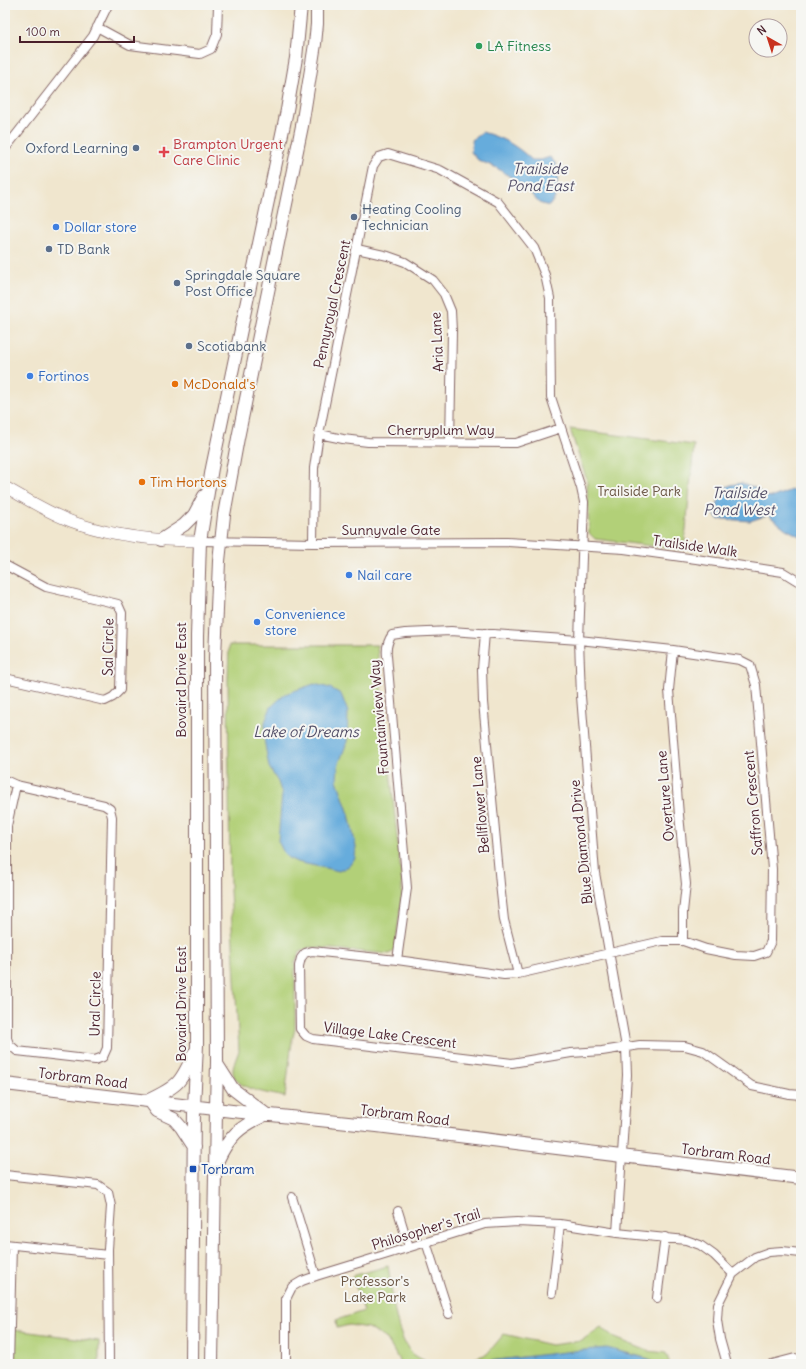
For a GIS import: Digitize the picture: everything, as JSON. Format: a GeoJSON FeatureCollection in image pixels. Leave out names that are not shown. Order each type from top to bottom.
{"type":"FeatureCollection","features":[{"type":"Feature","properties":{"kind":"main road","name":"Bovaird Drive East"},"geometry":{"type":"LineString","coordinates":[[192,1364],[194,1107],[197,1044],[196,636],[200,541],[209,486],[296,58],[301,5]]}},
{"type":"Feature","properties":{"kind":"main road"},"geometry":{"type":"LineString","coordinates":[[212,1364],[218,962],[215,657],[219,561],[224,515],[238,438],[298,145],[315,44],[317,5]]}},
{"type":"Feature","properties":{"kind":"main road"},"geometry":{"type":"LineString","coordinates":[[282,132],[291,137],[298,145]]}},
{"type":"Feature","properties":{"kind":"main road"},"geometry":{"type":"LineString","coordinates":[[161,540],[184,525],[194,515],[209,486]]}},
{"type":"Feature","properties":{"kind":"main road"},"geometry":{"type":"LineString","coordinates":[[194,1147],[174,1119],[157,1111],[149,1100],[164,1093],[179,1083],[197,1044]]}},
{"type":"Feature","properties":{"kind":"main road"},"geometry":{"type":"LineString","coordinates":[[216,1165],[225,1146],[236,1133],[251,1122],[267,1115],[233,1088],[217,1064]]}},
{"type":"Feature","properties":{"kind":"main road","name":"Torbram Road"},"geometry":{"type":"LineString","coordinates":[[5,1084],[149,1100],[194,1107],[378,1126],[801,1178]]}},
{"type":"Feature","properties":{"kind":"street"},"geometry":{"type":"LineString","coordinates":[[5,149],[88,43],[108,5]]}},
{"type":"Feature","properties":{"kind":"street"},"geometry":{"type":"LineString","coordinates":[[97,28],[130,45],[200,54],[212,49],[217,34],[218,5]]}},
{"type":"Feature","properties":{"kind":"street","name":"Pennyroyal Crescent"},"geometry":{"type":"LineString","coordinates":[[313,543],[314,468],[319,434],[374,166],[379,157],[388,154],[440,170],[498,202],[534,248],[545,275],[550,298],[552,397],[581,488],[584,502],[582,546]]}},
{"type":"Feature","properties":{"kind":"street","name":"Aria Lane"},"geometry":{"type":"LineString","coordinates":[[357,249],[388,256],[405,262],[433,280],[444,294],[451,311],[452,331],[450,443]]}},
{"type":"Feature","properties":{"kind":"street","name":"Cherryplum Way"},"geometry":{"type":"LineString","coordinates":[[319,434],[368,442],[516,443],[562,428]]}},
{"type":"Feature","properties":{"kind":"street"},"geometry":{"type":"LineString","coordinates":[[5,487],[78,524],[119,535],[161,540],[200,541]]}},
{"type":"Feature","properties":{"kind":"street","name":"Sunnyvale Gate"},"geometry":{"type":"LineString","coordinates":[[200,541],[313,543],[507,542],[582,546]]}},
{"type":"Feature","properties":{"kind":"street","name":"Trailside Walk"},"geometry":{"type":"LineString","coordinates":[[582,546],[624,549],[696,558],[783,572],[801,583]]}},
{"type":"Feature","properties":{"kind":"street","name":"Blue Diamond Drive"},"geometry":{"type":"LineString","coordinates":[[582,546],[579,640],[581,696],[595,873],[626,1047],[627,1075],[617,1233]]}},
{"type":"Feature","properties":{"kind":"street","name":"Sal Circle"},"geometry":{"type":"LineString","coordinates":[[5,565],[46,586],[118,604],[122,613],[120,690],[113,697],[105,700],[5,679]]}},
{"type":"Feature","properties":{"kind":"street","name":"Fountainview Way"},"geometry":{"type":"LineString","coordinates":[[397,960],[407,888],[387,664],[386,648],[388,641],[392,635],[451,631],[579,640]]}},
{"type":"Feature","properties":{"kind":"street","name":"Bellflower Lane"},"geometry":{"type":"LineString","coordinates":[[485,633],[482,669],[483,702],[504,920],[518,974]]}},
{"type":"Feature","properties":{"kind":"street","name":"Saffron Crescent"},"geometry":{"type":"LineString","coordinates":[[579,640],[673,650],[740,660],[750,665],[752,668],[756,685],[772,869],[771,941],[766,952],[754,956],[736,955],[683,941],[662,941],[610,952]]}},
{"type":"Feature","properties":{"kind":"street","name":"Overture Lane"},"geometry":{"type":"LineString","coordinates":[[673,650],[669,690],[686,884],[683,912],[683,941]]}},
{"type":"Feature","properties":{"kind":"street","name":"Ural Circle"},"geometry":{"type":"LineString","coordinates":[[5,780],[16,785],[104,805],[110,809],[112,817],[107,1048],[103,1056],[95,1060],[17,1051],[9,1044],[7,1038],[7,826],[16,785]]}},
{"type":"Feature","properties":{"kind":"street","name":"Village Lake Crescent"},"geometry":{"type":"LineString","coordinates":[[610,952],[518,974],[504,975],[397,960],[312,951],[305,953],[300,958],[300,1030],[313,1040],[512,1063],[571,1052],[602,1051],[626,1047]]}},
{"type":"Feature","properties":{"kind":"street"},"geometry":{"type":"LineString","coordinates":[[626,1047],[640,1045],[685,1046],[703,1052],[752,1086],[801,1095]]}},
{"type":"Feature","properties":{"kind":"street"},"geometry":{"type":"LineString","coordinates":[[5,1175],[98,1185],[108,1192],[111,1206],[108,1255],[109,1364]]}},
{"type":"Feature","properties":{"kind":"street"},"geometry":{"type":"LineString","coordinates":[[292,1197],[316,1276]]}},
{"type":"Feature","properties":{"kind":"street"},"geometry":{"type":"LineString","coordinates":[[398,1211],[409,1247]]}},
{"type":"Feature","properties":{"kind":"street","name":"Philosopher's Trail"},"geometry":{"type":"LineString","coordinates":[[286,1364],[286,1299],[292,1287],[302,1281],[316,1276],[485,1224],[517,1222],[560,1224],[617,1233],[686,1240],[700,1244],[714,1255],[733,1274]]}},
{"type":"Feature","properties":{"kind":"street"},"geometry":{"type":"LineString","coordinates":[[552,1293],[560,1224]]}},
{"type":"Feature","properties":{"kind":"street"},"geometry":{"type":"LineString","coordinates":[[657,1298],[665,1237]]}},
{"type":"Feature","properties":{"kind":"street"},"geometry":{"type":"LineString","coordinates":[[426,1242],[449,1314]]}},
{"type":"Feature","properties":{"kind":"street"},"geometry":{"type":"LineString","coordinates":[[9,1364],[9,1244],[108,1255]]}},
{"type":"Feature","properties":{"kind":"street"},"geometry":{"type":"LineString","coordinates":[[728,1364],[720,1339],[717,1320],[718,1304],[733,1274],[755,1257],[769,1252],[782,1251],[801,1254]]}},
{"type":"Feature","properties":{"kind":"street"},"geometry":{"type":"LineString","coordinates":[[772,1364],[794,1358]]}},
{"type":"Feature","properties":{"kind":"green space","name":"Trailside Park"},"geometry":{"type":"Polygon","coordinates":[[[570,429],[694,445],[684,550],[595,539],[589,533],[587,481],[570,429]]]}},
{"type":"Feature","properties":{"kind":"green space"},"geometry":{"type":"Polygon","coordinates":[[[229,645],[377,645],[402,884],[395,949],[389,954],[310,947],[300,952],[295,962],[295,1029],[292,1041],[285,1097],[261,1092],[245,1086],[238,1082],[234,1076],[233,1069],[239,1051],[230,890],[229,645]]]}},
{"type":"Feature","properties":{"kind":"green space","name":"Professor's Lake Park"},"geometry":{"type":"Polygon","coordinates":[[[388,1266],[395,1312],[401,1335],[411,1352],[417,1357],[436,1364],[401,1364],[387,1339],[368,1328],[349,1325],[337,1328],[336,1320],[364,1311],[352,1276],[388,1266]]]}},
{"type":"Feature","properties":{"kind":"green space"},"geometry":{"type":"Polygon","coordinates":[[[601,1327],[615,1338],[648,1351],[666,1353],[670,1364],[655,1364],[649,1359],[623,1352],[524,1357],[490,1361],[483,1364],[459,1364],[487,1354],[504,1334],[551,1345],[581,1341],[601,1327]]]}},
{"type":"Feature","properties":{"kind":"green space"},"geometry":{"type":"Polygon","coordinates":[[[14,1330],[99,1341],[99,1364],[12,1364],[14,1330]]]}},
{"type":"Feature","properties":{"kind":"water","name":"Trailside Pond East"},"geometry":{"type":"Polygon","coordinates":[[[482,132],[509,143],[532,160],[541,160],[550,157],[556,164],[558,177],[555,198],[549,206],[539,203],[525,187],[497,168],[478,160],[471,152],[472,140],[482,132]]]}},
{"type":"Feature","properties":{"kind":"water","name":"Trailside Pond West"},"geometry":{"type":"Polygon","coordinates":[[[742,483],[758,489],[765,496],[773,497],[791,490],[801,493],[801,537],[786,529],[768,515],[750,521],[719,520],[715,516],[719,497],[723,489],[733,484],[742,483]]]}},
{"type":"Feature","properties":{"kind":"water","name":"Lake of Dreams"},"geometry":{"type":"Polygon","coordinates":[[[314,684],[330,688],[341,694],[348,712],[347,742],[338,766],[337,780],[349,814],[356,847],[355,858],[349,866],[339,871],[297,862],[288,858],[284,853],[278,841],[282,794],[278,782],[269,767],[264,739],[265,722],[271,707],[285,694],[314,684]]]}},
{"type":"Feature","properties":{"kind":"water"},"geometry":{"type":"Polygon","coordinates":[[[607,1348],[649,1359],[655,1364],[483,1364],[490,1361],[607,1348]]]}},
{"type":"Feature","properties":{"kind":"place","name":"LA Fitness"},"geometry":{"type":"Point","coordinates":[479,46]}},
{"type":"Feature","properties":{"kind":"place","name":"Oxford Learning"},"geometry":{"type":"Point","coordinates":[136,148]}},
{"type":"Feature","properties":{"kind":"place","name":"Brampton Urgent Care Clinic"},"geometry":{"type":"Point","coordinates":[164,152]}},
{"type":"Feature","properties":{"kind":"place","name":"Heating Cooling Technician"},"geometry":{"type":"Point","coordinates":[354,217]}},
{"type":"Feature","properties":{"kind":"place","name":"Dollar store"},"geometry":{"type":"Point","coordinates":[56,227]}},
{"type":"Feature","properties":{"kind":"place","name":"TD Bank"},"geometry":{"type":"Point","coordinates":[49,249]}},
{"type":"Feature","properties":{"kind":"place","name":"Springdale Square Post Office"},"geometry":{"type":"Point","coordinates":[177,283]}},
{"type":"Feature","properties":{"kind":"place","name":"Scotiabank"},"geometry":{"type":"Point","coordinates":[189,346]}},
{"type":"Feature","properties":{"kind":"place","name":"Fortinos"},"geometry":{"type":"Point","coordinates":[30,376]}},
{"type":"Feature","properties":{"kind":"place","name":"McDonald's"},"geometry":{"type":"Point","coordinates":[175,384]}},
{"type":"Feature","properties":{"kind":"place","name":"Tim Hortons"},"geometry":{"type":"Point","coordinates":[142,482]}},
{"type":"Feature","properties":{"kind":"place","name":"Nail care"},"geometry":{"type":"Point","coordinates":[349,575]}},
{"type":"Feature","properties":{"kind":"place","name":"Convenience store"},"geometry":{"type":"Point","coordinates":[257,622]}},
{"type":"Feature","properties":{"kind":"place","name":"Torbram"},"geometry":{"type":"Point","coordinates":[193,1169]}}]}
